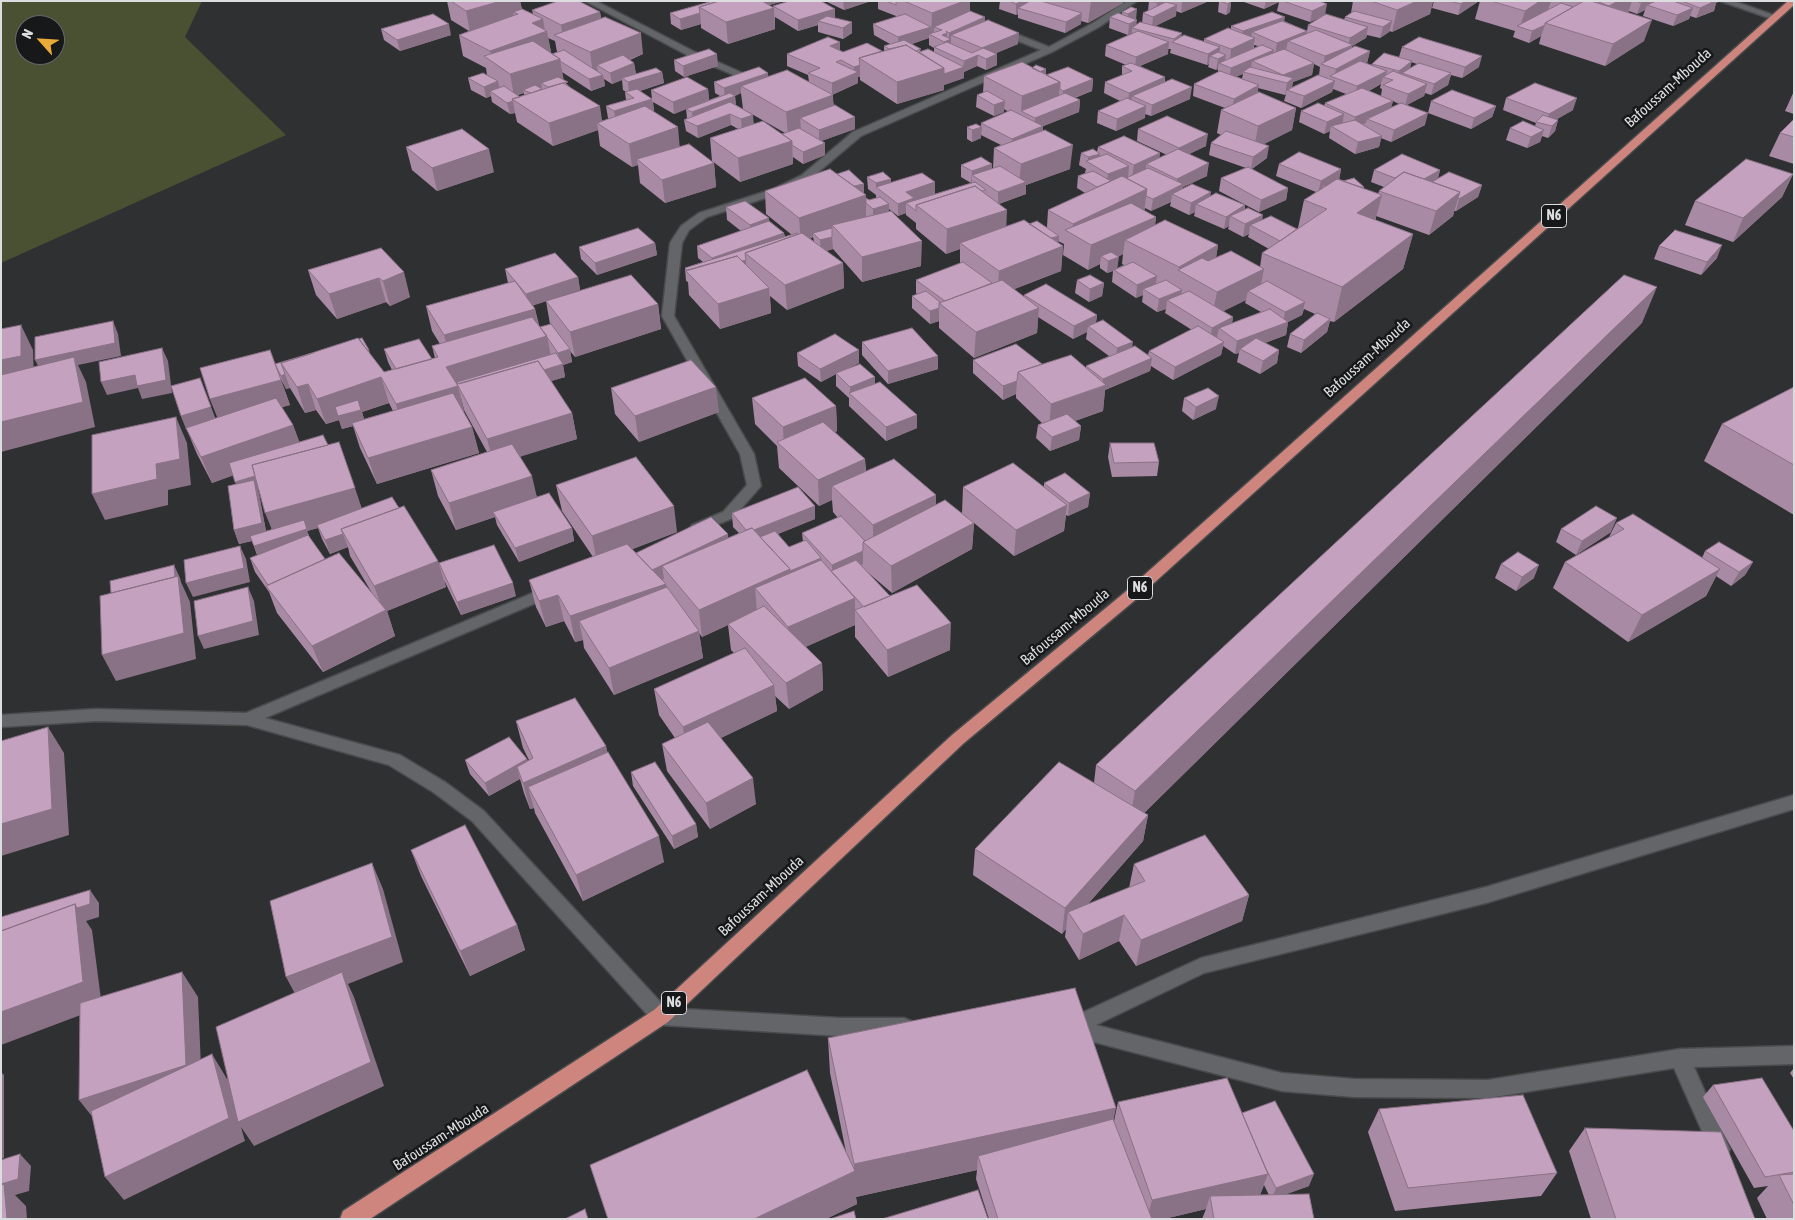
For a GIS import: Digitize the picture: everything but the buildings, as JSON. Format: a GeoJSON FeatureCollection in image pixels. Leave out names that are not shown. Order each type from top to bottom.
{"type":"FeatureCollection","features":[{"type":"Feature","properties":{"kind":"highway","name":"Bafoussam-Mbouda"},"geometry":{"type":"LineString","coordinates":[[351,1219],[661,1016],[958,739],[1130,597],[1793,1]]}},
{"type":"Feature","properties":{"kind":"street"},"geometry":{"type":"LineString","coordinates":[[589,1],[690,53],[769,86]]}},
{"type":"Feature","properties":{"kind":"street"},"geometry":{"type":"LineString","coordinates":[[683,534],[728,515],[754,486],[747,454],[668,316],[676,243],[685,228],[703,215],[777,191],[806,177],[857,134],[1048,50],[1096,25],[1133,1]]}},
{"type":"Feature","properties":{"kind":"street"},"geometry":{"type":"LineString","coordinates":[[1724,1],[1775,17]]}},
{"type":"Feature","properties":{"kind":"street"},"geometry":{"type":"LineString","coordinates":[[996,29],[1048,50]]}},
{"type":"Feature","properties":{"kind":"street"},"geometry":{"type":"LineString","coordinates":[[855,122],[871,127]]}},
{"type":"Feature","properties":{"kind":"street"},"geometry":{"type":"LineString","coordinates":[[247,719],[566,584]]}},
{"type":"Feature","properties":{"kind":"street"},"geometry":{"type":"LineString","coordinates":[[1,721],[96,716],[247,719],[394,760],[440,787],[478,816],[661,1016],[840,1028],[926,1026]]}},
{"type":"Feature","properties":{"kind":"street"},"geometry":{"type":"LineString","coordinates":[[1794,802],[1486,896],[1201,966],[1061,1026],[1282,1082],[1354,1088],[1488,1089],[1680,1058],[1794,1055]]}},
{"type":"Feature","properties":{"kind":"street"},"geometry":{"type":"LineString","coordinates":[[1680,1058],[1727,1165]]}},
{"type":"Feature","properties":{"kind":"green space"},"geometry":{"type":"Polygon","coordinates":[[[1,1],[202,1],[185,37],[286,135],[1,263],[1,1]]]}}]}
